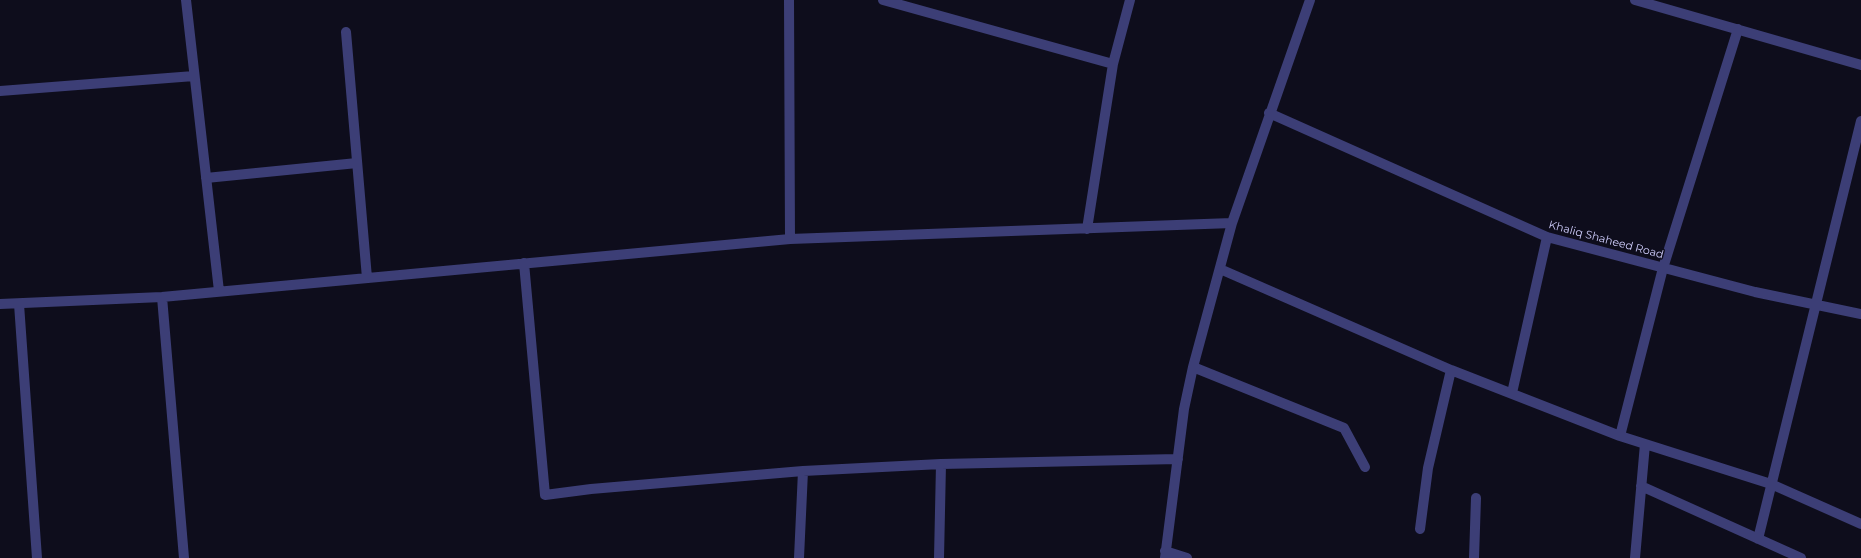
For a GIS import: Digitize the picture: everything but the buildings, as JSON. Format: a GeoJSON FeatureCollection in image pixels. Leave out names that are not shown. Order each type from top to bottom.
{"type":"FeatureCollection","features":[{"type":"Feature","properties":{"kind":"street"},"geometry":{"type":"LineString","coordinates":[[186,0],[219,291]]}},
{"type":"Feature","properties":{"kind":"street"},"geometry":{"type":"LineString","coordinates":[[789,0],[790,239]]}},
{"type":"Feature","properties":{"kind":"street"},"geometry":{"type":"LineString","coordinates":[[883,0],[1113,64]]}},
{"type":"Feature","properties":{"kind":"street"},"geometry":{"type":"LineString","coordinates":[[1087,229],[1113,64],[1130,0]]}},
{"type":"Feature","properties":{"kind":"street"},"geometry":{"type":"LineString","coordinates":[[1187,558],[1165,555],[1184,409],[1193,367],[1232,223],[1269,113],[1310,0]]}},
{"type":"Feature","properties":{"kind":"street"},"geometry":{"type":"LineString","coordinates":[[1635,0],[1861,65]]}},
{"type":"Feature","properties":{"kind":"street"},"geometry":{"type":"LineString","coordinates":[[1620,436],[1663,268],[1738,30]]}},
{"type":"Feature","properties":{"kind":"street"},"geometry":{"type":"LineString","coordinates":[[346,32],[367,278]]}},
{"type":"Feature","properties":{"kind":"street"},"geometry":{"type":"LineString","coordinates":[[0,91],[194,76]]}},
{"type":"Feature","properties":{"kind":"street","name":"Khaliq Shaheed Road"},"geometry":{"type":"LineString","coordinates":[[1269,113],[1547,237],[1756,292],[1861,314]]}},
{"type":"Feature","properties":{"kind":"street"},"geometry":{"type":"LineString","coordinates":[[1758,539],[1861,121]]}},
{"type":"Feature","properties":{"kind":"street"},"geometry":{"type":"LineString","coordinates":[[206,178],[358,163]]}},
{"type":"Feature","properties":{"kind":"street"},"geometry":{"type":"LineString","coordinates":[[0,304],[162,297],[790,239],[1232,223]]}},
{"type":"Feature","properties":{"kind":"street"},"geometry":{"type":"LineString","coordinates":[[1512,393],[1547,237]]}},
{"type":"Feature","properties":{"kind":"street"},"geometry":{"type":"LineString","coordinates":[[524,263],[545,495],[591,489],[804,471],[941,464],[1178,459]]}},
{"type":"Feature","properties":{"kind":"street"},"geometry":{"type":"LineString","coordinates":[[1220,269],[1451,370],[1620,436],[1771,484],[1861,524]]}},
{"type":"Feature","properties":{"kind":"street"},"geometry":{"type":"LineString","coordinates":[[162,297],[184,558]]}},
{"type":"Feature","properties":{"kind":"street"},"geometry":{"type":"LineString","coordinates":[[19,304],[37,558]]}},
{"type":"Feature","properties":{"kind":"street"},"geometry":{"type":"LineString","coordinates":[[1193,367],[1344,428],[1365,467]]}},
{"type":"Feature","properties":{"kind":"street"},"geometry":{"type":"LineString","coordinates":[[1420,529],[1428,468],[1451,370]]}},
{"type":"Feature","properties":{"kind":"street"},"geometry":{"type":"LineString","coordinates":[[1635,558],[1645,444]]}},
{"type":"Feature","properties":{"kind":"street"},"geometry":{"type":"LineString","coordinates":[[939,558],[941,464]]}},
{"type":"Feature","properties":{"kind":"street"},"geometry":{"type":"LineString","coordinates":[[800,558],[804,471]]}},
{"type":"Feature","properties":{"kind":"street"},"geometry":{"type":"LineString","coordinates":[[1641,486],[1801,558]]}},
{"type":"Feature","properties":{"kind":"street"},"geometry":{"type":"LineString","coordinates":[[1474,558],[1476,498]]}}]}
